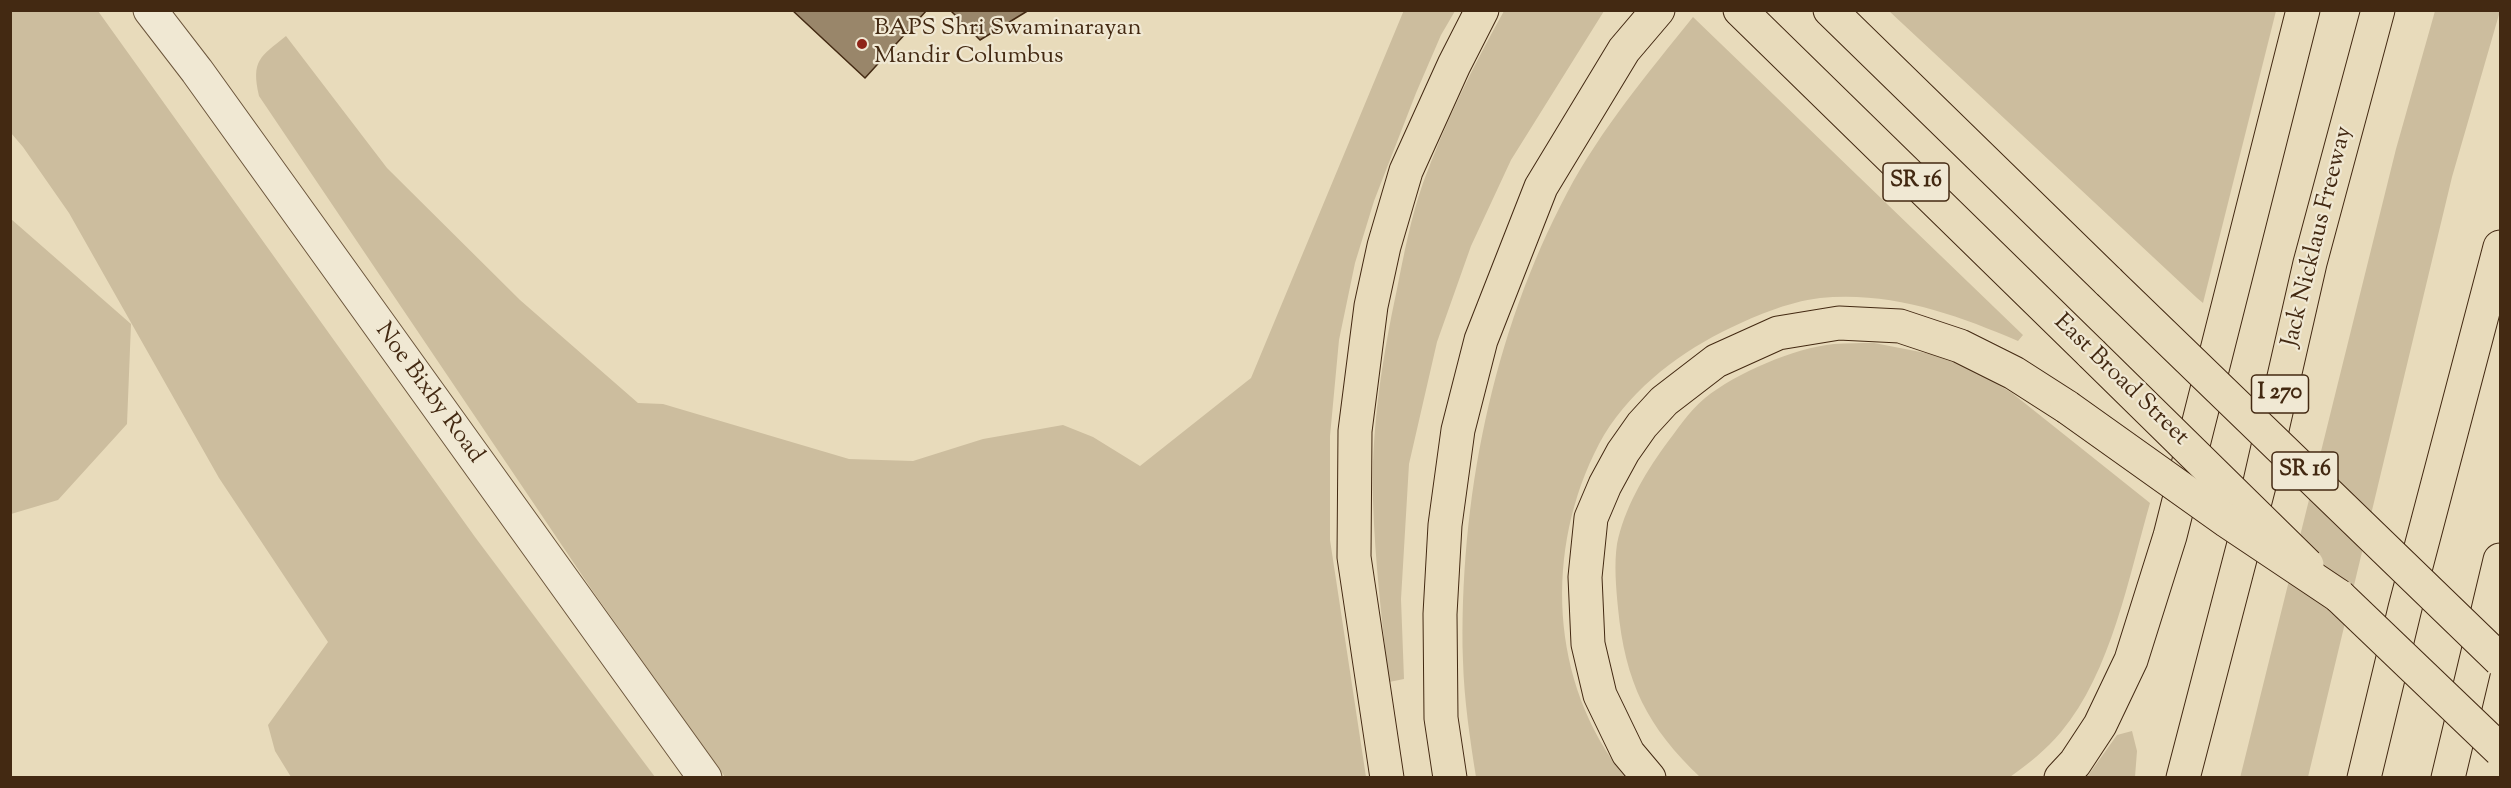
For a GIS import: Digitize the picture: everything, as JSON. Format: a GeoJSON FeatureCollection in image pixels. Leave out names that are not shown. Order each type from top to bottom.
{"type":"FeatureCollection","features":[{"type":"Feature","properties":{"kind":"main road"},"geometry":{"type":"LineString","coordinates":[[1386,777],[1354,556],[1355,430],[1371,306],[1406,171],[1454,65],[1482,10]]}},
{"type":"Feature","properties":{"kind":"main road"},"geometry":{"type":"LineString","coordinates":[[1450,777],[1442,718],[1440,614],[1445,525],[1458,430],[1481,340],[1541,187],[1624,50],[1658,10]]}},
{"type":"Feature","properties":{"kind":"main road","name":"East Broad Street"},"geometry":{"type":"LineString","coordinates":[[1740,10],[2339,596],[2500,750]]}},
{"type":"Feature","properties":{"kind":"main road","name":"SR 16"},"geometry":{"type":"LineString","coordinates":[[1830,10],[2109,282],[2487,664]]}},
{"type":"Feature","properties":{"kind":"main road"},"geometry":{"type":"LineString","coordinates":[[2061,777],[2075,763],[2100,725],[2120,687],[2135,649],[2170,536],[2303,10]]}},
{"type":"Feature","properties":{"kind":"main road","name":"Jack Nicklaus Freeway"},"geometry":{"type":"LineString","coordinates":[[2183,777],[2260,482],[2310,263],[2378,10]]}},
{"type":"Feature","properties":{"kind":"main road"},"geometry":{"type":"LineString","coordinates":[[2364,777],[2408,597],[2500,247]]}},
{"type":"Feature","properties":{"kind":"main road"},"geometry":{"type":"LineString","coordinates":[[1649,777],[1628,753],[1600,695],[1588,644],[1585,577],[1591,518],[1623,452],[1642,425],[1664,401],[1716,361],[1778,333],[1839,323],[1900,326],[1960,346],[2014,374],[2067,406],[2227,521],[2339,596]]}},
{"type":"Feature","properties":{"kind":"main road"},"geometry":{"type":"LineString","coordinates":[[2487,664],[2500,560]]}},
{"type":"Feature","properties":{"kind":"main road"},"geometry":{"type":"LineString","coordinates":[[2448,777],[2500,621]]}},
{"type":"Feature","properties":{"kind":"street","name":"Noe Bixby Road"},"geometry":{"type":"LineString","coordinates":[[150,10],[705,777]]}},
{"type":"Feature","properties":{"kind":"shaded area"},"geometry":{"type":"Polygon","coordinates":[[[11,10],[98,11],[475,537],[655,777],[291,777],[275,751],[268,725],[328,642],[219,478],[69,213],[11,133],[11,10]]]}},
{"type":"Feature","properties":{"kind":"shaded area"},"geometry":{"type":"Polygon","coordinates":[[[1404,10],[1455,11],[1441,35],[1416,93],[1374,201],[1355,263],[1339,340],[1330,436],[1330,540],[1366,777],[725,777],[592,590],[259,96],[256,74],[260,60],[286,36],[387,168],[520,300],[638,403],[663,404],[849,459],[913,461],[983,439],[1063,425],[1093,437],[1140,466],[1251,378],[1404,10]]]}},
{"type":"Feature","properties":{"kind":"shaded area"},"geometry":{"type":"Polygon","coordinates":[[[1504,11],[1604,11],[1511,160],[1471,246],[1437,342],[1409,464],[1401,599],[1404,679],[1389,682],[1377,569],[1373,501],[1376,421],[1387,342],[1408,236],[1423,183],[1460,95],[1504,11]]]}},
{"type":"Feature","properties":{"kind":"shaded area"},"geometry":{"type":"Polygon","coordinates":[[[1889,11],[2276,11],[2203,303],[2197,298],[1889,11]]]}},
{"type":"Feature","properties":{"kind":"shaded area"},"geometry":{"type":"Polygon","coordinates":[[[2435,11],[2500,11],[2452,177],[2308,777],[2240,778],[2396,149],[2435,11]]]}},
{"type":"Feature","properties":{"kind":"shaded area"},"geometry":{"type":"Polygon","coordinates":[[[1693,17],[2023,335],[2018,341],[1946,314],[1897,301],[1872,298],[1820,298],[1782,307],[1745,321],[1704,342],[1669,365],[1637,393],[1610,426],[1599,444],[1581,485],[1569,527],[1563,571],[1563,615],[1569,658],[1581,700],[1600,740],[1625,777],[1476,777],[1465,690],[1463,601],[1474,480],[1485,420],[1500,361],[1541,247],[1580,169],[1642,80],[1693,17]]]}},
{"type":"Feature","properties":{"kind":"shaded area"},"geometry":{"type":"Polygon","coordinates":[[[11,219],[131,324],[127,424],[58,500],[11,514],[11,219]]]}},
{"type":"Feature","properties":{"kind":"shaded area"},"geometry":{"type":"Polygon","coordinates":[[[1874,343],[1931,354],[1976,371],[2012,393],[2150,503],[2126,592],[2106,653],[2093,682],[2061,732],[2050,745],[2010,777],[1701,778],[1666,740],[1653,721],[1642,702],[1626,659],[1621,634],[1615,568],[1617,544],[1624,518],[1649,469],[1683,421],[1705,398],[1749,371],[1784,356],[1818,346],[1874,343]]]}},
{"type":"Feature","properties":{"kind":"shaded area"},"geometry":{"type":"Polygon","coordinates":[[[2132,731],[2137,751],[2135,777],[2087,777],[2117,735],[2132,731]]]}},
{"type":"Feature","properties":{"kind":"building","name":"BAPS Shri Swaminarayan Mandir Columbus"},"geometry":{"type":"Polygon","coordinates":[[[792,10],[927,10],[865,78],[792,10]]]}},
{"type":"Feature","properties":{"kind":"building","name":"BAPS Shri Swaminarayan Mandir Columbus"},"geometry":{"type":"Polygon","coordinates":[[[950,10],[1029,10],[980,40],[950,10]]]}},
{"type":"Feature","properties":{"kind":"place","name":"BAPS Shri Swaminarayan Mandir Columbus"},"geometry":{"type":"Point","coordinates":[862,44]}}]}
